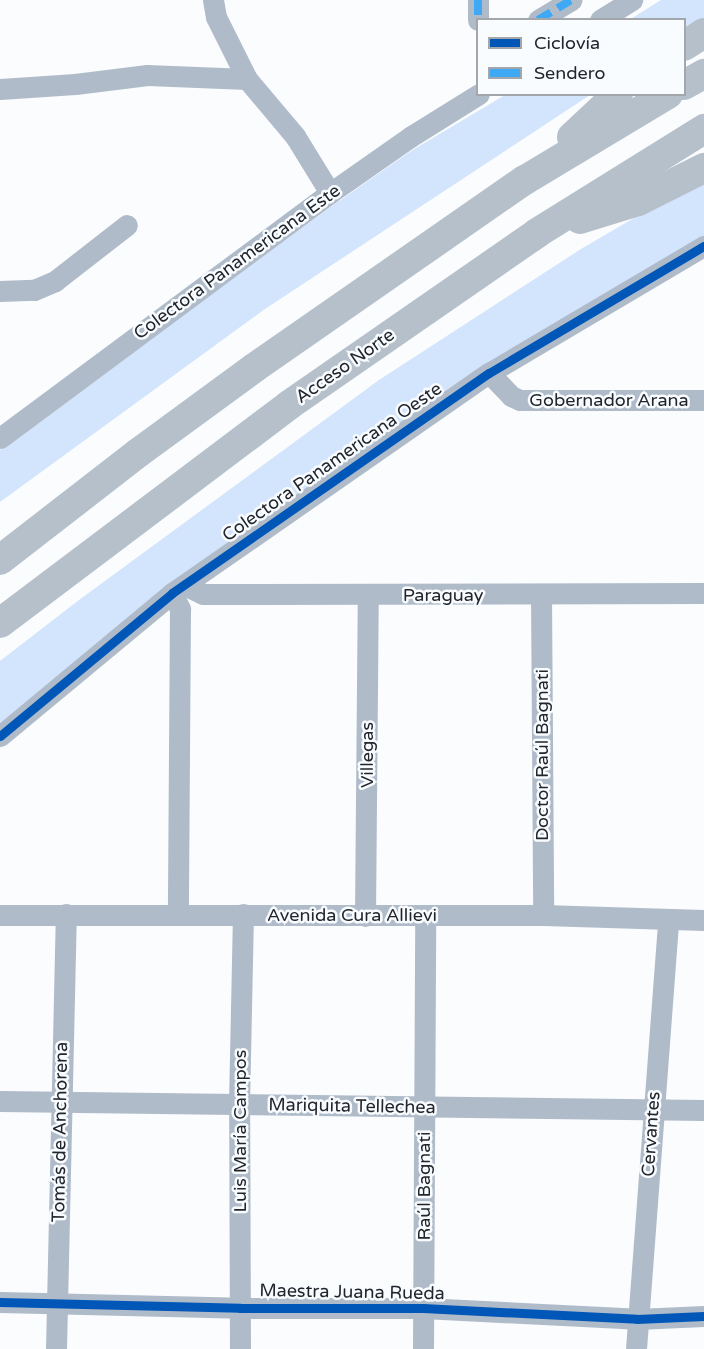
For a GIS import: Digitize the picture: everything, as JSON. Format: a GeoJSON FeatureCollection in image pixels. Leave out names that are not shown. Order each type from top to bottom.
{"type":"FeatureCollection","features":[{"type":"Feature","properties":{"kind":"highway"},"geometry":{"type":"LineString","coordinates":[[686,45],[704,33]]}},
{"type":"Feature","properties":{"kind":"highway"},"geometry":{"type":"LineString","coordinates":[[686,84],[704,74]]}},
{"type":"Feature","properties":{"kind":"highway"},"geometry":{"type":"LineString","coordinates":[[525,180],[616,96]]}},
{"type":"Feature","properties":{"kind":"highway"},"geometry":{"type":"LineString","coordinates":[[0,560],[138,453],[254,368],[525,180],[666,96]]}},
{"type":"Feature","properties":{"kind":"highway","name":"Acceso Norte"},"geometry":{"type":"LineString","coordinates":[[0,623],[289,405],[537,233],[704,129]]}},
{"type":"Feature","properties":{"kind":"highway"},"geometry":{"type":"LineString","coordinates":[[537,233],[638,201],[704,168]]}},
{"type":"Feature","properties":{"kind":"street"},"geometry":{"type":"LineString","coordinates":[[213,0],[216,17],[247,79],[295,136],[330,193]]}},
{"type":"Feature","properties":{"kind":"street"},"geometry":{"type":"LineString","coordinates":[[478,0],[478,18]]}},
{"type":"Feature","properties":{"kind":"street"},"geometry":{"type":"LineString","coordinates":[[541,18],[572,0]]}},
{"type":"Feature","properties":{"kind":"street"},"geometry":{"type":"LineString","coordinates":[[603,18],[632,0]]}},
{"type":"Feature","properties":{"kind":"street"},"geometry":{"type":"LineString","coordinates":[[0,89],[75,84],[147,75],[247,79]]}},
{"type":"Feature","properties":{"kind":"street","name":"Colectora Panamericana Este"},"geometry":{"type":"LineString","coordinates":[[5,428],[330,193],[410,137],[476,95]]}},
{"type":"Feature","properties":{"kind":"street"},"geometry":{"type":"LineString","coordinates":[[0,291],[34,290],[55,281],[127,225]]}},
{"type":"Feature","properties":{"kind":"street","name":"Colectora Panamericana Oeste"},"geometry":{"type":"LineString","coordinates":[[0,736],[178,589],[489,373],[704,246]]}},
{"type":"Feature","properties":{"kind":"street","name":"Gobernador Arana"},"geometry":{"type":"LineString","coordinates":[[489,373],[511,396],[520,400],[704,400]]}},
{"type":"Feature","properties":{"kind":"street"},"geometry":{"type":"LineString","coordinates":[[178,589],[180,609],[178,913]]}},
{"type":"Feature","properties":{"kind":"street","name":"Paraguay"},"geometry":{"type":"LineString","coordinates":[[178,589],[203,594],[704,593]]}},
{"type":"Feature","properties":{"kind":"street","name":"Villegas"},"geometry":{"type":"LineString","coordinates":[[365,916],[368,595]]}},
{"type":"Feature","properties":{"kind":"street","name":"Doctor Raúl Bagnati"},"geometry":{"type":"LineString","coordinates":[[541,595],[543,915]]}},
{"type":"Feature","properties":{"kind":"street","name":"Avenida Cura Allievi"},"geometry":{"type":"LineString","coordinates":[[0,915],[178,913],[365,916],[543,915],[704,920]]}},
{"type":"Feature","properties":{"kind":"street","name":"Tomás de Anchorena"},"geometry":{"type":"LineString","coordinates":[[56,1349],[66,914]]}},
{"type":"Feature","properties":{"kind":"street","name":"Luis María Campos"},"geometry":{"type":"LineString","coordinates":[[240,1349],[239,1104],[243,914]]}},
{"type":"Feature","properties":{"kind":"street","name":"Raúl Bagnati"},"geometry":{"type":"LineString","coordinates":[[423,1349],[425,915]]}},
{"type":"Feature","properties":{"kind":"street","name":"Cervantes"},"geometry":{"type":"LineString","coordinates":[[636,1349],[668,920]]}},
{"type":"Feature","properties":{"kind":"street","name":"Mariquita Tellechea"},"geometry":{"type":"LineString","coordinates":[[0,1101],[653,1112],[704,1110]]}},
{"type":"Feature","properties":{"kind":"street","name":"Maestra Juana Rueda"},"geometry":{"type":"LineString","coordinates":[[0,1302],[240,1308],[423,1308],[638,1319],[704,1316]]}},
{"type":"Feature","properties":{"kind":"shaded area"},"geometry":{"type":"Polygon","coordinates":[[[661,0],[704,0],[704,19],[686,31],[686,18],[632,18],[661,0]]]}},
{"type":"Feature","properties":{"kind":"shaded area"},"geometry":{"type":"Polygon","coordinates":[[[503,96],[588,96],[265,309],[0,502],[0,450],[329,208],[411,151],[503,96]]]}},
{"type":"Feature","properties":{"kind":"shaded area"},"geometry":{"type":"Polygon","coordinates":[[[704,177],[704,239],[523,347],[0,730],[0,661],[79,600],[379,380],[581,249],[704,177]]]}},
{"type":"Feature","properties":{"kind":"marked path"},"geometry":{"type":"LineString","coordinates":[[478,0],[478,18]]}},
{"type":"Feature","properties":{"kind":"marked path"},"geometry":{"type":"LineString","coordinates":[[541,18],[571,0]]}},
{"type":"Feature","properties":{"kind":"cycle path"},"geometry":{"type":"LineString","coordinates":[[0,736],[172,593],[489,373],[704,246]]}},
{"type":"Feature","properties":{"kind":"cycle path"},"geometry":{"type":"LineString","coordinates":[[0,1302],[240,1308],[423,1308],[637,1319],[704,1316]]}}]}
